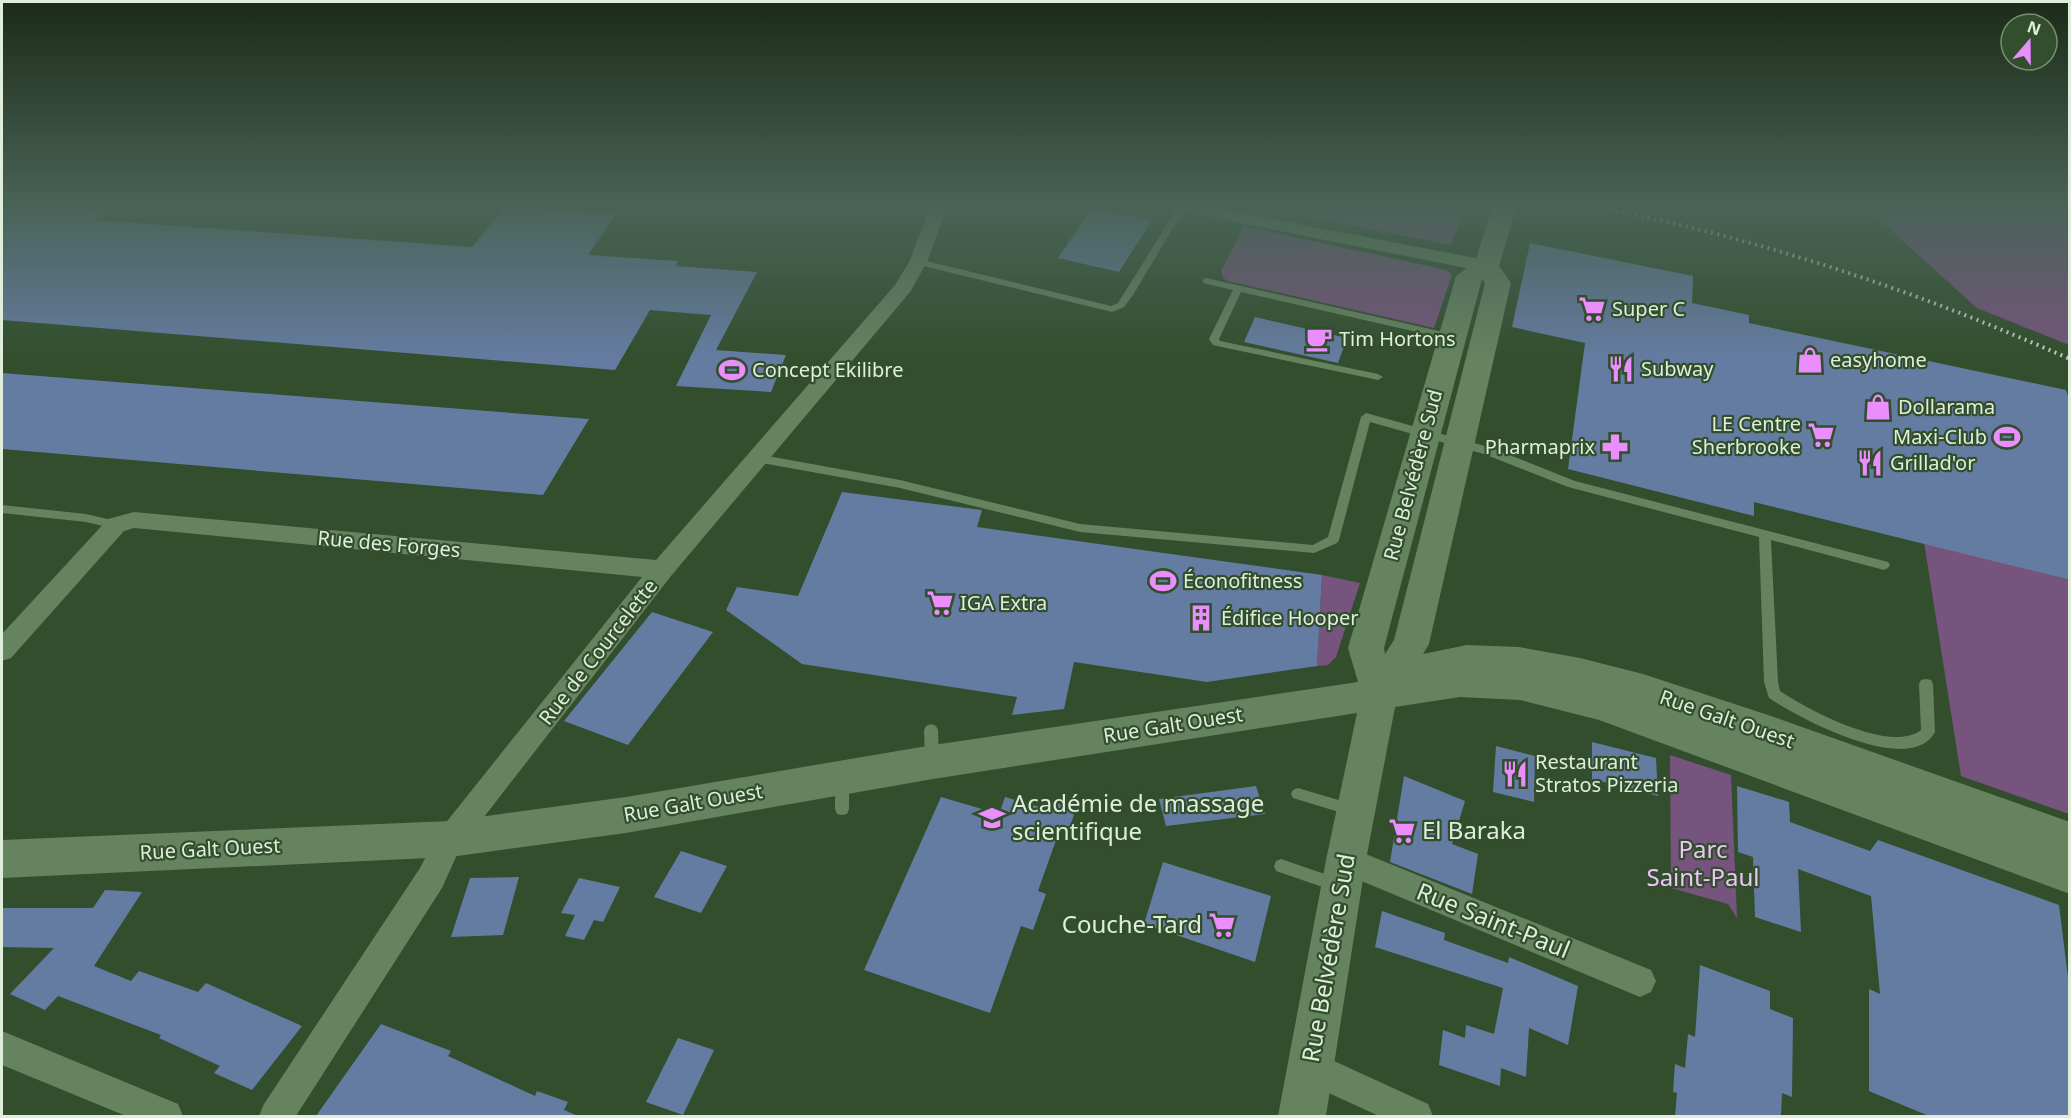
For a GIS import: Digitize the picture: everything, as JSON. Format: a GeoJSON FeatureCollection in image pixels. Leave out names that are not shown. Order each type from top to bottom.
{"type":"FeatureCollection","features":[{"type":"Feature","properties":{"kind":"main road","name":"Rue Belvédère Sud"},"geometry":{"type":"LineString","coordinates":[[1379,693],[1366,648],[1470,276],[1486,266],[1489,257]]}},
{"type":"Feature","properties":{"kind":"main road","name":"Rue Belvédère Sud"},"geometry":{"type":"LineString","coordinates":[[1302,1116],[1344,873],[1379,693],[1411,644],[1498,283],[1486,266]]}},
{"type":"Feature","properties":{"kind":"main road","name":"Rue Galt Ouest"},"geometry":{"type":"LineString","coordinates":[[1379,693],[1429,667],[1471,659],[1510,660],[1583,673],[1686,703],[2070,841]]}},
{"type":"Feature","properties":{"kind":"main road","name":"Rue Galt Ouest"},"geometry":{"type":"LineString","coordinates":[[2,859],[450,839],[626,815],[842,793],[932,746],[1460,682],[1520,685],[1560,693],[1705,741],[2070,875]]}},
{"type":"Feature","properties":{"kind":"street","name":"Rue de Courcelette"},"geometry":{"type":"LineString","coordinates":[[276,1116],[431,878],[450,839],[662,570],[903,288],[920,257]]}},
{"type":"Feature","properties":{"kind":"street"},"geometry":{"type":"LineString","coordinates":[[1441,257],[1486,266]]}},
{"type":"Feature","properties":{"kind":"street","name":"Rue des Forges"},"geometry":{"type":"LineString","coordinates":[[116,525],[134,519],[662,570]]}},
{"type":"Feature","properties":{"kind":"street"},"geometry":{"type":"LineString","coordinates":[[2,651],[116,525]]}},
{"type":"Feature","properties":{"kind":"street","name":"Rue Saint-Paul"},"geometry":{"type":"LineString","coordinates":[[1344,873],[1640,981]]}},
{"type":"Feature","properties":{"kind":"street"},"geometry":{"type":"LineString","coordinates":[[2,1048],[166,1116]]}},
{"type":"Feature","properties":{"kind":"street"},"geometry":{"type":"LineString","coordinates":[[1310,1067],[1416,1116]]}},
{"type":"Feature","properties":{"kind":"lane"},"geometry":{"type":"LineString","coordinates":[[918,262],[1112,309],[1121,305],[1149,257]]}},
{"type":"Feature","properties":{"kind":"lane"},"geometry":{"type":"LineString","coordinates":[[1206,281],[1452,337]]}},
{"type":"Feature","properties":{"kind":"lane"},"geometry":{"type":"LineString","coordinates":[[1238,289],[1214,339],[1217,343],[1378,377]]}},
{"type":"Feature","properties":{"kind":"lane"},"geometry":{"type":"LineString","coordinates":[[757,458],[900,484],[1080,528],[1314,549],[1334,540],[1366,417],[1458,442],[1572,484],[1884,565]]}},
{"type":"Feature","properties":{"kind":"lane"},"geometry":{"type":"LineString","coordinates":[[2,509],[86,518],[116,525]]}},
{"type":"Feature","properties":{"kind":"lane"},"geometry":{"type":"LineString","coordinates":[[1764,534],[1771,682],[1774,694],[1798,712],[1884,742],[1898,744],[1921,739],[1928,732],[1926,684]]}},
{"type":"Feature","properties":{"kind":"lane"},"geometry":{"type":"LineString","coordinates":[[1298,794],[1356,811]]}},
{"type":"Feature","properties":{"kind":"lane"},"geometry":{"type":"LineString","coordinates":[[1281,866],[1344,873]]}},
{"type":"Feature","properties":{"kind":"green space"},"geometry":{"type":"Polygon","coordinates":[[[1228,257],[1388,257],[1447,270],[1452,275],[1434,328],[1228,281],[1223,278],[1221,271],[1228,257]]]}},
{"type":"Feature","properties":{"kind":"green space"},"geometry":{"type":"Polygon","coordinates":[[[1921,257],[2068,257],[2069,345],[1977,308],[1921,257]]]}},
{"type":"Feature","properties":{"kind":"green space"},"geometry":{"type":"Polygon","coordinates":[[[1924,542],[2069,580],[2069,814],[1961,776],[1924,542]]]}},
{"type":"Feature","properties":{"kind":"green space"},"geometry":{"type":"Polygon","coordinates":[[[1322,575],[1360,583],[1336,657],[1328,665],[1317,666],[1322,575]]]}},
{"type":"Feature","properties":{"kind":"green space","name":"Parc Saint-Paul"},"geometry":{"type":"Polygon","coordinates":[[[1670,755],[1731,775],[1737,918],[1728,904],[1671,888],[1670,755]]]}},
{"type":"Feature","properties":{"kind":"building"},"geometry":{"type":"Polygon","coordinates":[[[2,257],[621,257],[678,261],[676,266],[757,272],[716,350],[786,355],[771,392],[676,386],[711,315],[650,310],[615,370],[2,320],[2,257]]]}},
{"type":"Feature","properties":{"kind":"building"},"geometry":{"type":"Polygon","coordinates":[[[1059,257],[1128,257],[1119,272],[1059,257]]]}},
{"type":"Feature","properties":{"kind":"building","name":"LE Centre Sherbrooke"},"geometry":{"type":"Polygon","coordinates":[[[1527,257],[1600,257],[1693,276],[1692,303],[1749,315],[1749,323],[2066,390],[2070,402],[2070,580],[1754,502],[1754,516],[1568,469],[1585,343],[1512,327],[1527,257]]]}},
{"type":"Feature","properties":{"kind":"building"},"geometry":{"type":"Polygon","coordinates":[[[1255,317],[1347,338],[1338,363],[1244,342],[1255,317]]]}},
{"type":"Feature","properties":{"kind":"building"},"geometry":{"type":"Polygon","coordinates":[[[2,373],[589,419],[543,495],[2,449],[2,373]]]}},
{"type":"Feature","properties":{"kind":"building","name":"IGA Extra"},"geometry":{"type":"Polygon","coordinates":[[[842,492],[982,510],[977,527],[1322,575],[1317,666],[1207,682],[1074,662],[1064,709],[1012,715],[1017,697],[802,664],[726,610],[737,587],[798,596],[842,492]]]}},
{"type":"Feature","properties":{"kind":"building"},"geometry":{"type":"Polygon","coordinates":[[[652,612],[713,632],[628,745],[564,721],[652,612]]]}},
{"type":"Feature","properties":{"kind":"building"},"geometry":{"type":"Polygon","coordinates":[[[1592,742],[1656,758],[1658,796],[1592,779],[1592,742]]]}},
{"type":"Feature","properties":{"kind":"building","name":"Restaurant Stratos Pizzeria"},"geometry":{"type":"Polygon","coordinates":[[[1496,746],[1535,756],[1534,802],[1493,792],[1496,746]]]}},
{"type":"Feature","properties":{"kind":"building"},"geometry":{"type":"Polygon","coordinates":[[[1404,776],[1465,801],[1452,844],[1478,854],[1472,894],[1390,862],[1404,776]]]}},
{"type":"Feature","properties":{"kind":"building"},"geometry":{"type":"Polygon","coordinates":[[[1256,786],[1265,814],[1166,826],[1159,799],[1256,786]]]}},
{"type":"Feature","properties":{"kind":"building"},"geometry":{"type":"Polygon","coordinates":[[[1737,786],[1789,802],[1790,822],[1870,851],[1878,840],[2059,905],[2070,994],[2070,1116],[1929,1116],[1869,1091],[1869,989],[1880,994],[1871,896],[1798,869],[1801,932],[1755,917],[1753,857],[1738,852],[1737,786]]]}},
{"type":"Feature","properties":{"kind":"building"},"geometry":{"type":"Polygon","coordinates":[[[941,797],[999,814],[1005,797],[1047,809],[1050,801],[1076,809],[1069,829],[1061,826],[1038,891],[1046,894],[1033,930],[1021,926],[990,1013],[864,970],[941,797]]]}},
{"type":"Feature","properties":{"kind":"building"},"geometry":{"type":"Polygon","coordinates":[[[681,851],[727,866],[701,913],[654,897],[681,851]]]}},
{"type":"Feature","properties":{"kind":"building","name":"Couche-Tard"},"geometry":{"type":"Polygon","coordinates":[[[1163,862],[1271,896],[1255,962],[1144,924],[1163,862]]]}},
{"type":"Feature","properties":{"kind":"building"},"geometry":{"type":"Polygon","coordinates":[[[519,877],[503,935],[451,937],[470,878],[519,877]]]}},
{"type":"Feature","properties":{"kind":"building"},"geometry":{"type":"Polygon","coordinates":[[[579,878],[620,887],[603,922],[594,920],[584,940],[565,936],[575,915],[561,913],[579,878]]]}},
{"type":"Feature","properties":{"kind":"building"},"geometry":{"type":"Polygon","coordinates":[[[105,890],[142,892],[94,966],[131,981],[139,971],[198,992],[206,983],[302,1026],[252,1090],[214,1073],[220,1066],[159,1038],[161,1035],[58,996],[45,1010],[10,994],[54,948],[2,947],[2,908],[93,908],[105,890]]]}},
{"type":"Feature","properties":{"kind":"building"},"geometry":{"type":"Polygon","coordinates":[[[1382,911],[1445,933],[1444,940],[1508,963],[1509,957],[1578,986],[1568,1045],[1529,1028],[1526,1077],[1501,1068],[1500,1086],[1439,1065],[1443,1030],[1465,1038],[1466,1025],[1494,1034],[1503,988],[1375,947],[1382,911]]]}},
{"type":"Feature","properties":{"kind":"building"},"geometry":{"type":"Polygon","coordinates":[[[1700,965],[1770,991],[1770,1009],[1793,1018],[1792,1097],[1782,1093],[1781,1116],[1675,1116],[1677,1093],[1673,1092],[1675,1064],[1685,1068],[1688,1034],[1695,1037],[1700,965]]]}},
{"type":"Feature","properties":{"kind":"building"},"geometry":{"type":"Polygon","coordinates":[[[381,1024],[451,1051],[448,1056],[535,1096],[537,1091],[568,1102],[564,1110],[578,1116],[316,1116],[381,1024]]]}},
{"type":"Feature","properties":{"kind":"building"},"geometry":{"type":"Polygon","coordinates":[[[678,1038],[714,1050],[683,1115],[646,1102],[678,1038]]]}},
{"type":"Feature","properties":{"kind":"railway"},"geometry":{"type":"LineString","coordinates":[[1798,257],[1953,310],[2070,359]]}},
{"type":"Feature","properties":{"kind":"place","name":"Super C"},"geometry":{"type":"Point","coordinates":[1592,309]}},
{"type":"Feature","properties":{"kind":"place","name":"Tim Hortons"},"geometry":{"type":"Point","coordinates":[1319,339]}},
{"type":"Feature","properties":{"kind":"place","name":"easyhome"},"geometry":{"type":"Point","coordinates":[1810,360]}},
{"type":"Feature","properties":{"kind":"place","name":"Subway"},"geometry":{"type":"Point","coordinates":[1621,369]}},
{"type":"Feature","properties":{"kind":"place","name":"Concept Ekilibre"},"geometry":{"type":"Point","coordinates":[732,370]}},
{"type":"Feature","properties":{"kind":"place","name":"Dollarama"},"geometry":{"type":"Point","coordinates":[1878,407]}},
{"type":"Feature","properties":{"kind":"place","name":"LE Centre Sherbrooke"},"geometry":{"type":"Point","coordinates":[1821,435]}},
{"type":"Feature","properties":{"kind":"place","name":"Maxi-Club"},"geometry":{"type":"Point","coordinates":[2007,437]}},
{"type":"Feature","properties":{"kind":"place","name":"Pharmaprix"},"geometry":{"type":"Point","coordinates":[1615,447]}},
{"type":"Feature","properties":{"kind":"place","name":"Grillad'or"},"geometry":{"type":"Point","coordinates":[1870,463]}},
{"type":"Feature","properties":{"kind":"place","name":"Éconofitness"},"geometry":{"type":"Point","coordinates":[1163,581]}},
{"type":"Feature","properties":{"kind":"place","name":"IGA Extra"},"geometry":{"type":"Point","coordinates":[940,603]}},
{"type":"Feature","properties":{"kind":"place","name":"Édifice Hooper"},"geometry":{"type":"Point","coordinates":[1201,618]}},
{"type":"Feature","properties":{"kind":"place","name":"Restaurant Stratos Pizzeria"},"geometry":{"type":"Point","coordinates":[1515,774]}},
{"type":"Feature","properties":{"kind":"place","name":"Académie de massage scientifique"},"geometry":{"type":"Point","coordinates":[992,818]}},
{"type":"Feature","properties":{"kind":"place","name":"El Baraka"},"geometry":{"type":"Point","coordinates":[1402,831]}},
{"type":"Feature","properties":{"kind":"place","name":"Couche-Tard"},"geometry":{"type":"Point","coordinates":[1222,925]}}]}
